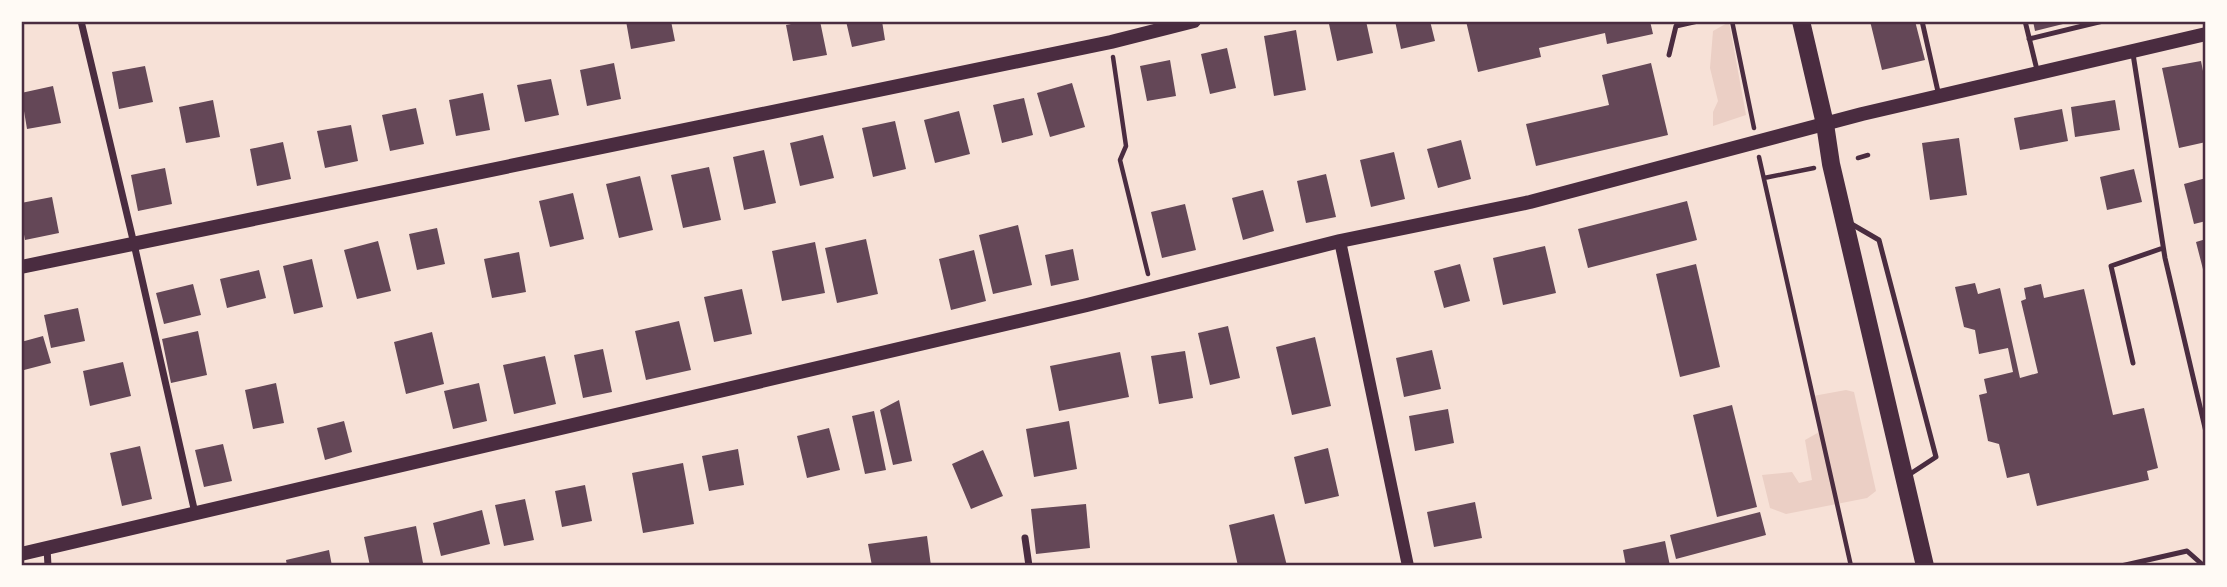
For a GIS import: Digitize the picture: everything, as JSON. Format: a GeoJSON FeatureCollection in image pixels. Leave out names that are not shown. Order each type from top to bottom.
{"type":"FeatureCollection","features":[{"type":"Feature","properties":{"kind":"main road"},"geometry":{"type":"LineString","coordinates":[[21,267],[1111,42],[1194,21]]}},
{"type":"Feature","properties":{"kind":"main road"},"geometry":{"type":"LineString","coordinates":[[1801,21],[1825,124],[1831,164],[1925,566]]}},
{"type":"Feature","properties":{"kind":"main road"},"geometry":{"type":"LineString","coordinates":[[21,554],[1153,288],[1340,241],[1530,202],[1825,124],[2206,34]]}},
{"type":"Feature","properties":{"kind":"street"},"geometry":{"type":"LineString","coordinates":[[81,21],[195,513]]}},
{"type":"Feature","properties":{"kind":"street"},"geometry":{"type":"LineString","coordinates":[[1340,241],[1408,566]]}},
{"type":"Feature","properties":{"kind":"street"},"geometry":{"type":"LineString","coordinates":[[1024,538],[1029,566]]}},
{"type":"Feature","properties":{"kind":"street"},"geometry":{"type":"LineString","coordinates":[[47,548],[48,566]]}},
{"type":"Feature","properties":{"kind":"lane"},"geometry":{"type":"LineString","coordinates":[[1669,55],[1676,26],[1698,21]]}},
{"type":"Feature","properties":{"kind":"lane"},"geometry":{"type":"LineString","coordinates":[[1922,21],[1939,96]]}},
{"type":"Feature","properties":{"kind":"lane"},"geometry":{"type":"LineString","coordinates":[[2025,21],[2038,74]]}},
{"type":"Feature","properties":{"kind":"lane"},"geometry":{"type":"LineString","coordinates":[[2029,39],[2103,21]]}},
{"type":"Feature","properties":{"kind":"lane"},"geometry":{"type":"LineString","coordinates":[[2133,51],[2163,248],[2206,432]]}},
{"type":"Feature","properties":{"kind":"lane"},"geometry":{"type":"LineString","coordinates":[[1844,220],[1880,240],[1936,457],[1905,477]]}},
{"type":"Feature","properties":{"kind":"lane"},"geometry":{"type":"LineString","coordinates":[[2133,363],[2111,266],[2163,248]]}},
{"type":"Feature","properties":{"kind":"lane"},"geometry":{"type":"LineString","coordinates":[[2121,566],[2188,551],[2204,566]]}},
{"type":"Feature","properties":{"kind":"path"},"geometry":{"type":"LineString","coordinates":[[1732,21],[1755,132]]}},
{"type":"Feature","properties":{"kind":"path"},"geometry":{"type":"LineString","coordinates":[[1111,42],[1126,146],[1120,160],[1153,288]]}},
{"type":"Feature","properties":{"kind":"path"},"geometry":{"type":"LineString","coordinates":[[1858,158],[1868,155]]}},
{"type":"Feature","properties":{"kind":"path"},"geometry":{"type":"LineString","coordinates":[[1759,157],[1851,566]]}},
{"type":"Feature","properties":{"kind":"path"},"geometry":{"type":"LineString","coordinates":[[1764,178],[1815,168]]}},
{"type":"Feature","properties":{"kind":"shaded area"},"geometry":{"type":"Polygon","coordinates":[[[1729,22],[1746,115],[1713,126],[1713,112],[1718,101],[1710,68],[1713,31],[1729,22]]]}},
{"type":"Feature","properties":{"kind":"shaded area"},"geometry":{"type":"Polygon","coordinates":[[[1846,390],[1854,392],[1876,491],[1867,498],[1786,514],[1770,508],[1762,475],[1792,472],[1799,483],[1812,480],[1805,440],[1821,431],[1813,396],[1846,390]]]}},
{"type":"Feature","properties":{"kind":"building"},"geometry":{"type":"Polygon","coordinates":[[[626,21],[671,21],[675,41],[631,49],[626,21]]]}},
{"type":"Feature","properties":{"kind":"building"},"geometry":{"type":"Polygon","coordinates":[[[820,21],[827,55],[793,61],[786,25],[820,21]]]}},
{"type":"Feature","properties":{"kind":"building"},"geometry":{"type":"Polygon","coordinates":[[[846,21],[882,21],[885,40],[852,47],[846,21]]]}},
{"type":"Feature","properties":{"kind":"building"},"geometry":{"type":"Polygon","coordinates":[[[1366,21],[1373,53],[1337,61],[1329,24],[1366,21]]]}},
{"type":"Feature","properties":{"kind":"building"},"geometry":{"type":"Polygon","coordinates":[[[1395,21],[1430,21],[1435,41],[1401,49],[1395,21]]]}},
{"type":"Feature","properties":{"kind":"building"},"geometry":{"type":"Polygon","coordinates":[[[1466,21],[1650,21],[1653,34],[1607,44],[1605,33],[1539,48],[1541,57],[1478,72],[1466,21]]]}},
{"type":"Feature","properties":{"kind":"building"},"geometry":{"type":"Polygon","coordinates":[[[1870,21],[1915,21],[1925,60],[1882,70],[1870,21]]]}},
{"type":"Feature","properties":{"kind":"building"},"geometry":{"type":"Polygon","coordinates":[[[2033,21],[2071,21],[2071,22],[2035,31],[2033,21]]]}},
{"type":"Feature","properties":{"kind":"building"},"geometry":{"type":"Polygon","coordinates":[[[1296,30],[1306,90],[1274,96],[1264,36],[1296,30]]]}},
{"type":"Feature","properties":{"kind":"building"},"geometry":{"type":"Polygon","coordinates":[[[1227,48],[1236,88],[1210,94],[1201,54],[1227,48]]]}},
{"type":"Feature","properties":{"kind":"building"},"geometry":{"type":"Polygon","coordinates":[[[1170,60],[1176,96],[1147,101],[1140,66],[1170,60]]]}},
{"type":"Feature","properties":{"kind":"building"},"geometry":{"type":"Polygon","coordinates":[[[2201,61],[2206,86],[2206,142],[2179,148],[2162,68],[2201,61]]]}},
{"type":"Feature","properties":{"kind":"building"},"geometry":{"type":"Polygon","coordinates":[[[614,63],[621,99],[587,106],[580,70],[614,63]]]}},
{"type":"Feature","properties":{"kind":"building"},"geometry":{"type":"Polygon","coordinates":[[[1651,63],[1668,135],[1536,166],[1526,124],[1609,105],[1602,75],[1651,63]]]}},
{"type":"Feature","properties":{"kind":"building"},"geometry":{"type":"Polygon","coordinates":[[[145,66],[153,102],[119,109],[112,72],[145,66]]]}},
{"type":"Feature","properties":{"kind":"building"},"geometry":{"type":"Polygon","coordinates":[[[551,79],[559,115],[525,122],[517,85],[551,79]]]}},
{"type":"Feature","properties":{"kind":"building"},"geometry":{"type":"Polygon","coordinates":[[[1072,83],[1085,127],[1050,137],[1037,93],[1072,83]]]}},
{"type":"Feature","properties":{"kind":"building"},"geometry":{"type":"Polygon","coordinates":[[[53,86],[61,123],[27,129],[21,93],[53,86]]]}},
{"type":"Feature","properties":{"kind":"building"},"geometry":{"type":"Polygon","coordinates":[[[483,93],[490,130],[456,136],[449,100],[483,93]]]}},
{"type":"Feature","properties":{"kind":"building"},"geometry":{"type":"Polygon","coordinates":[[[1024,98],[1033,135],[1002,143],[993,105],[1024,98]]]}},
{"type":"Feature","properties":{"kind":"building"},"geometry":{"type":"Polygon","coordinates":[[[213,100],[220,137],[186,143],[179,107],[213,100]]]}},
{"type":"Feature","properties":{"kind":"building"},"geometry":{"type":"Polygon","coordinates":[[[2115,100],[2120,130],[2075,137],[2071,107],[2115,100]]]}},
{"type":"Feature","properties":{"kind":"building"},"geometry":{"type":"Polygon","coordinates":[[[416,108],[424,144],[390,151],[382,115],[416,108]]]}},
{"type":"Feature","properties":{"kind":"building"},"geometry":{"type":"Polygon","coordinates":[[[2062,109],[2068,141],[2020,150],[2014,118],[2062,109]]]}},
{"type":"Feature","properties":{"kind":"building"},"geometry":{"type":"Polygon","coordinates":[[[959,111],[970,154],[935,163],[924,120],[959,111]]]}},
{"type":"Feature","properties":{"kind":"building"},"geometry":{"type":"Polygon","coordinates":[[[895,121],[906,169],[873,177],[862,128],[895,121]]]}},
{"type":"Feature","properties":{"kind":"building"},"geometry":{"type":"Polygon","coordinates":[[[351,125],[358,161],[325,168],[317,131],[351,125]]]}},
{"type":"Feature","properties":{"kind":"building"},"geometry":{"type":"Polygon","coordinates":[[[823,135],[834,178],[800,186],[790,143],[823,135]]]}},
{"type":"Feature","properties":{"kind":"building"},"geometry":{"type":"Polygon","coordinates":[[[1959,138],[1967,195],[1930,200],[1922,143],[1959,138]]]}},
{"type":"Feature","properties":{"kind":"building"},"geometry":{"type":"Polygon","coordinates":[[[1461,140],[1471,179],[1438,188],[1427,149],[1461,140]]]}},
{"type":"Feature","properties":{"kind":"building"},"geometry":{"type":"Polygon","coordinates":[[[283,142],[291,179],[257,186],[250,149],[283,142]]]}},
{"type":"Feature","properties":{"kind":"building"},"geometry":{"type":"Polygon","coordinates":[[[764,150],[776,203],[744,210],[733,157],[764,150]]]}},
{"type":"Feature","properties":{"kind":"building"},"geometry":{"type":"Polygon","coordinates":[[[1394,152],[1405,199],[1371,207],[1360,160],[1394,152]]]}},
{"type":"Feature","properties":{"kind":"building"},"geometry":{"type":"Polygon","coordinates":[[[709,167],[721,220],[683,228],[671,175],[709,167]]]}},
{"type":"Feature","properties":{"kind":"building"},"geometry":{"type":"Polygon","coordinates":[[[165,168],[172,204],[138,211],[131,175],[165,168]]]}},
{"type":"Feature","properties":{"kind":"building"},"geometry":{"type":"Polygon","coordinates":[[[2134,169],[2142,202],[2107,210],[2100,177],[2134,169]]]}},
{"type":"Feature","properties":{"kind":"building"},"geometry":{"type":"Polygon","coordinates":[[[1326,174],[1336,217],[1306,223],[1297,181],[1326,174]]]}},
{"type":"Feature","properties":{"kind":"building"},"geometry":{"type":"Polygon","coordinates":[[[640,176],[653,230],[619,238],[606,184],[640,176]]]}},
{"type":"Feature","properties":{"kind":"building"},"geometry":{"type":"Polygon","coordinates":[[[2206,178],[2206,221],[2194,224],[2184,184],[2206,178]]]}},
{"type":"Feature","properties":{"kind":"building"},"geometry":{"type":"Polygon","coordinates":[[[1263,190],[1274,231],[1243,240],[1232,198],[1263,190]]]}},
{"type":"Feature","properties":{"kind":"building"},"geometry":{"type":"Polygon","coordinates":[[[573,193],[584,239],[550,247],[539,201],[573,193]]]}},
{"type":"Feature","properties":{"kind":"building"},"geometry":{"type":"Polygon","coordinates":[[[52,197],[59,233],[25,240],[21,203],[52,197]]]}},
{"type":"Feature","properties":{"kind":"building"},"geometry":{"type":"Polygon","coordinates":[[[1687,201],[1697,240],[1588,268],[1578,229],[1687,201]]]}},
{"type":"Feature","properties":{"kind":"building"},"geometry":{"type":"Polygon","coordinates":[[[1185,204],[1196,250],[1162,258],[1151,212],[1185,204]]]}},
{"type":"Feature","properties":{"kind":"building"},"geometry":{"type":"Polygon","coordinates":[[[1018,225],[1032,285],[993,294],[979,235],[1018,225]]]}},
{"type":"Feature","properties":{"kind":"building"},"geometry":{"type":"Polygon","coordinates":[[[437,228],[445,264],[417,270],[409,234],[437,228]]]}},
{"type":"Feature","properties":{"kind":"building"},"geometry":{"type":"Polygon","coordinates":[[[866,239],[878,294],[837,303],[825,248],[866,239]]]}},
{"type":"Feature","properties":{"kind":"building"},"geometry":{"type":"Polygon","coordinates":[[[2206,239],[2206,277],[2205,277],[2196,242],[2206,239]]]}},
{"type":"Feature","properties":{"kind":"building"},"geometry":{"type":"Polygon","coordinates":[[[378,241],[391,291],[357,299],[344,250],[378,241]]]}},
{"type":"Feature","properties":{"kind":"building"},"geometry":{"type":"Polygon","coordinates":[[[815,242],[825,293],[782,301],[772,251],[815,242]]]}},
{"type":"Feature","properties":{"kind":"building"},"geometry":{"type":"Polygon","coordinates":[[[1545,246],[1556,293],[1503,305],[1493,258],[1545,246]]]}},
{"type":"Feature","properties":{"kind":"building"},"geometry":{"type":"Polygon","coordinates":[[[1073,249],[1079,280],[1051,286],[1045,255],[1073,249]]]}},
{"type":"Feature","properties":{"kind":"building"},"geometry":{"type":"Polygon","coordinates":[[[974,250],[986,301],[951,310],[939,259],[974,250]]]}},
{"type":"Feature","properties":{"kind":"building"},"geometry":{"type":"Polygon","coordinates":[[[519,252],[526,292],[492,298],[484,259],[519,252]]]}},
{"type":"Feature","properties":{"kind":"building"},"geometry":{"type":"Polygon","coordinates":[[[312,259],[323,307],[294,314],[283,266],[312,259]]]}},
{"type":"Feature","properties":{"kind":"building"},"geometry":{"type":"Polygon","coordinates":[[[1460,264],[1470,301],[1444,308],[1434,271],[1460,264]]]}},
{"type":"Feature","properties":{"kind":"building"},"geometry":{"type":"Polygon","coordinates":[[[1696,264],[1720,367],[1680,377],[1656,274],[1696,264]]]}},
{"type":"Feature","properties":{"kind":"building"},"geometry":{"type":"Polygon","coordinates":[[[259,270],[266,298],[227,308],[220,279],[259,270]]]}},
{"type":"Feature","properties":{"kind":"building"},"geometry":{"type":"Polygon","coordinates":[[[1975,283],[1978,294],[2000,288],[2020,378],[2038,373],[2021,301],[2026,299],[2024,288],[2041,284],[2044,298],[2084,289],[2113,415],[2144,408],[2158,468],[2147,471],[2149,480],[2037,506],[2029,473],[2007,478],[1999,444],[1988,441],[1979,395],[1987,393],[1984,379],[2013,372],[2008,348],[1979,354],[1975,330],[1964,327],[1955,287],[1975,283]]]}},
{"type":"Feature","properties":{"kind":"building"},"geometry":{"type":"Polygon","coordinates":[[[193,284],[201,315],[164,324],[156,293],[193,284]]]}},
{"type":"Feature","properties":{"kind":"building"},"geometry":{"type":"Polygon","coordinates":[[[742,289],[752,334],[714,342],[704,297],[742,289]]]}},
{"type":"Feature","properties":{"kind":"building"},"geometry":{"type":"Polygon","coordinates":[[[78,308],[85,341],[51,348],[44,315],[78,308]]]}},
{"type":"Feature","properties":{"kind":"building"},"geometry":{"type":"Polygon","coordinates":[[[679,321],[691,370],[646,380],[635,331],[679,321]]]}},
{"type":"Feature","properties":{"kind":"building"},"geometry":{"type":"Polygon","coordinates":[[[1228,326],[1240,378],[1210,385],[1198,333],[1228,326]]]}},
{"type":"Feature","properties":{"kind":"building"},"geometry":{"type":"Polygon","coordinates":[[[198,331],[207,375],[171,383],[162,339],[198,331]]]}},
{"type":"Feature","properties":{"kind":"building"},"geometry":{"type":"Polygon","coordinates":[[[432,332],[444,384],[406,394],[394,342],[432,332]]]}},
{"type":"Feature","properties":{"kind":"building"},"geometry":{"type":"Polygon","coordinates":[[[43,336],[51,363],[24,370],[21,342],[43,336]]]}},
{"type":"Feature","properties":{"kind":"building"},"geometry":{"type":"Polygon","coordinates":[[[1315,337],[1331,406],[1292,415],[1276,347],[1315,337]]]}},
{"type":"Feature","properties":{"kind":"building"},"geometry":{"type":"Polygon","coordinates":[[[603,349],[612,392],[583,398],[574,355],[603,349]]]}},
{"type":"Feature","properties":{"kind":"building"},"geometry":{"type":"Polygon","coordinates":[[[1432,350],[1441,389],[1404,397],[1396,358],[1432,350]]]}},
{"type":"Feature","properties":{"kind":"building"},"geometry":{"type":"Polygon","coordinates":[[[1185,351],[1193,398],[1159,404],[1151,356],[1185,351]]]}},
{"type":"Feature","properties":{"kind":"building"},"geometry":{"type":"Polygon","coordinates":[[[1120,352],[1129,397],[1059,411],[1050,366],[1120,352]]]}},
{"type":"Feature","properties":{"kind":"building"},"geometry":{"type":"Polygon","coordinates":[[[545,356],[556,404],[514,414],[503,365],[545,356]]]}},
{"type":"Feature","properties":{"kind":"building"},"geometry":{"type":"Polygon","coordinates":[[[123,362],[131,396],[90,406],[83,371],[123,362]]]}},
{"type":"Feature","properties":{"kind":"building"},"geometry":{"type":"Polygon","coordinates":[[[276,383],[284,423],[253,429],[245,390],[276,383]]]}},
{"type":"Feature","properties":{"kind":"building"},"geometry":{"type":"Polygon","coordinates":[[[479,383],[487,421],[453,429],[444,391],[479,383]]]}},
{"type":"Feature","properties":{"kind":"building"},"geometry":{"type":"Polygon","coordinates":[[[899,400],[912,461],[893,465],[880,410],[899,400]]]}},
{"type":"Feature","properties":{"kind":"building"},"geometry":{"type":"Polygon","coordinates":[[[1732,405],[1757,507],[1717,517],[1693,415],[1732,405]]]}},
{"type":"Feature","properties":{"kind":"building"},"geometry":{"type":"Polygon","coordinates":[[[1448,409],[1454,443],[1415,451],[1409,416],[1448,409]]]}},
{"type":"Feature","properties":{"kind":"building"},"geometry":{"type":"Polygon","coordinates":[[[874,411],[886,470],[865,474],[852,416],[874,411]]]}},
{"type":"Feature","properties":{"kind":"building"},"geometry":{"type":"Polygon","coordinates":[[[344,421],[352,452],[325,460],[317,428],[344,421]]]}},
{"type":"Feature","properties":{"kind":"building"},"geometry":{"type":"Polygon","coordinates":[[[1069,421],[1077,469],[1034,477],[1026,429],[1069,421]]]}},
{"type":"Feature","properties":{"kind":"building"},"geometry":{"type":"Polygon","coordinates":[[[829,428],[840,470],[807,478],[797,436],[829,428]]]}},
{"type":"Feature","properties":{"kind":"building"},"geometry":{"type":"Polygon","coordinates":[[[223,444],[232,481],[204,487],[195,450],[223,444]]]}},
{"type":"Feature","properties":{"kind":"building"},"geometry":{"type":"Polygon","coordinates":[[[140,446],[152,499],[122,506],[110,453],[140,446]]]}},
{"type":"Feature","properties":{"kind":"building"},"geometry":{"type":"Polygon","coordinates":[[[1328,448],[1339,496],[1305,504],[1294,457],[1328,448]]]}},
{"type":"Feature","properties":{"kind":"building"},"geometry":{"type":"Polygon","coordinates":[[[738,449],[744,485],[709,491],[702,456],[738,449]]]}},
{"type":"Feature","properties":{"kind":"building"},"geometry":{"type":"Polygon","coordinates":[[[983,450],[1003,496],[971,509],[952,464],[983,450]]]}},
{"type":"Feature","properties":{"kind":"building"},"geometry":{"type":"Polygon","coordinates":[[[683,463],[694,524],[643,533],[632,473],[683,463]]]}},
{"type":"Feature","properties":{"kind":"building"},"geometry":{"type":"Polygon","coordinates":[[[585,485],[592,521],[562,527],[555,491],[585,485]]]}},
{"type":"Feature","properties":{"kind":"building"},"geometry":{"type":"Polygon","coordinates":[[[525,499],[534,540],[504,546],[495,505],[525,499]]]}},
{"type":"Feature","properties":{"kind":"building"},"geometry":{"type":"Polygon","coordinates":[[[1475,502],[1482,538],[1434,547],[1427,512],[1475,502]]]}},
{"type":"Feature","properties":{"kind":"building"},"geometry":{"type":"Polygon","coordinates":[[[1086,504],[1090,548],[1036,554],[1031,509],[1086,504]]]}},
{"type":"Feature","properties":{"kind":"building"},"geometry":{"type":"Polygon","coordinates":[[[482,510],[490,544],[441,556],[433,523],[482,510]]]}},
{"type":"Feature","properties":{"kind":"building"},"geometry":{"type":"Polygon","coordinates":[[[1760,512],[1766,535],[1676,559],[1670,535],[1760,512]]]}},
{"type":"Feature","properties":{"kind":"building"},"geometry":{"type":"Polygon","coordinates":[[[1274,514],[1287,566],[1238,566],[1229,525],[1274,514]]]}},
{"type":"Feature","properties":{"kind":"building"},"geometry":{"type":"Polygon","coordinates":[[[416,526],[423,563],[409,566],[370,566],[364,537],[416,526]]]}},
{"type":"Feature","properties":{"kind":"building"},"geometry":{"type":"Polygon","coordinates":[[[927,536],[931,566],[872,566],[868,544],[927,536]]]}},
{"type":"Feature","properties":{"kind":"building"},"geometry":{"type":"Polygon","coordinates":[[[1665,541],[1670,566],[1626,566],[1623,550],[1665,541]]]}},
{"type":"Feature","properties":{"kind":"building"},"geometry":{"type":"Polygon","coordinates":[[[329,550],[332,566],[287,566],[286,560],[329,550]]]}}]}
